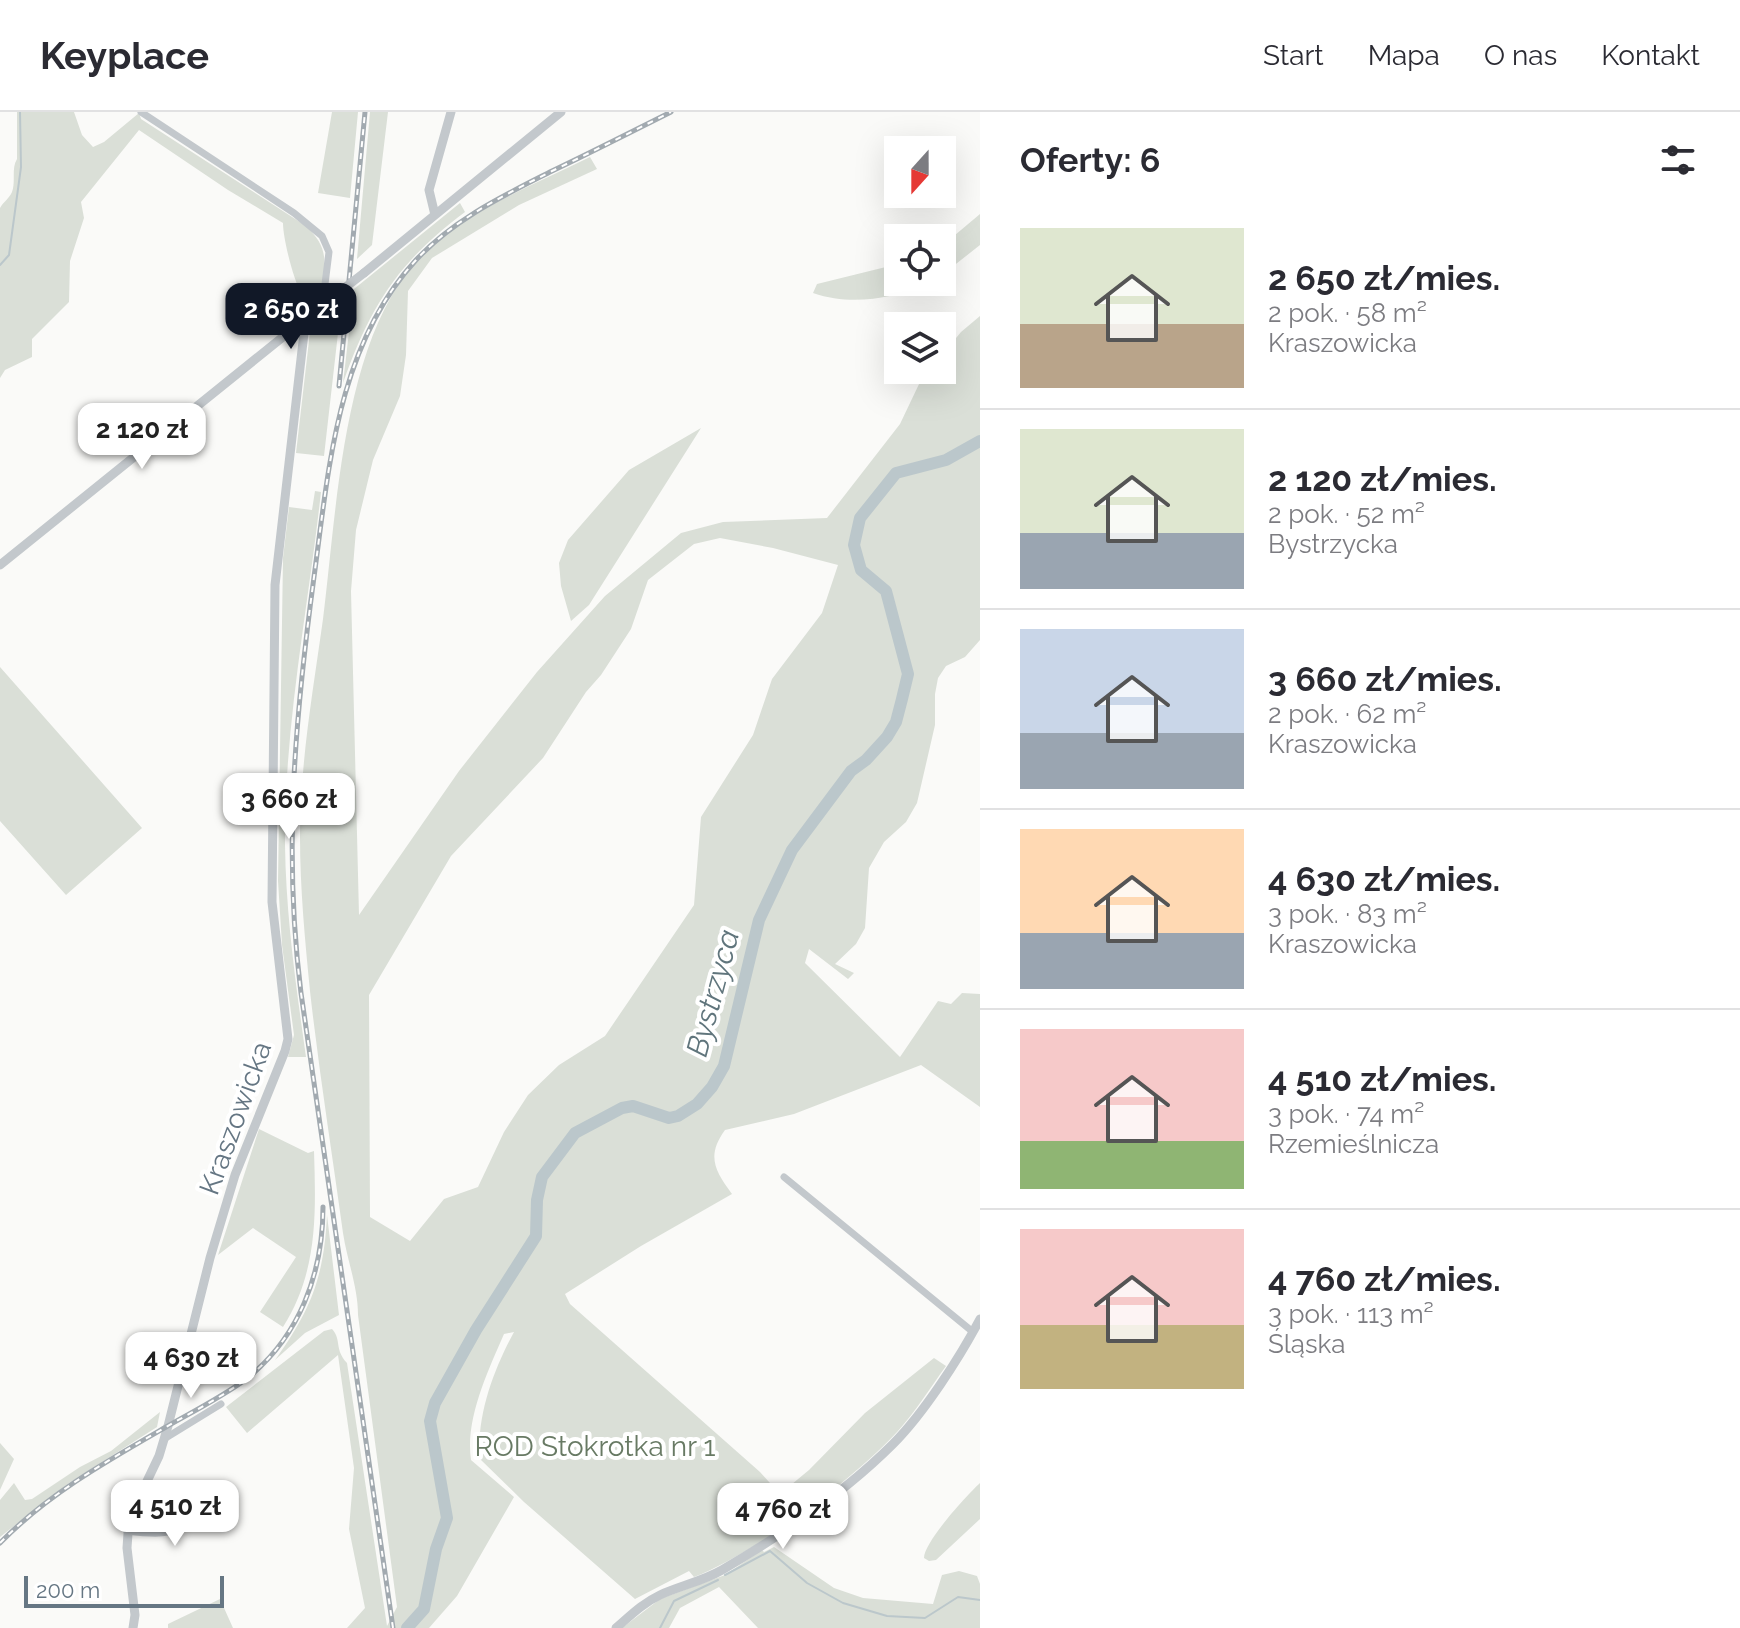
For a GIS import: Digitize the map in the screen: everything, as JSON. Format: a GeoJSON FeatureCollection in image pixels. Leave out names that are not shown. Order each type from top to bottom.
{"type":"FeatureCollection","features":[{"type":"Feature","properties":{"kind":"street"},"geometry":{"type":"LineString","coordinates":[[141,112],[294,213],[322,236],[329,252],[325,284],[330,299]]}},
{"type":"Feature","properties":{"kind":"street"},"geometry":{"type":"LineString","coordinates":[[435,215],[429,190],[451,112]]}},
{"type":"Feature","properties":{"kind":"street"},"geometry":{"type":"LineString","coordinates":[[0,565],[561,112]]}},
{"type":"Feature","properties":{"kind":"street","name":"Kraszowicka"},"geometry":{"type":"LineString","coordinates":[[133,1628],[135,1615],[127,1531],[133,1507],[159,1456],[231,1187],[288,1039],[272,902],[275,585],[304,333],[297,325]]}},
{"type":"Feature","properties":{"kind":"street"},"geometry":{"type":"LineString","coordinates":[[784,1177],[973,1332]]}},
{"type":"Feature","properties":{"kind":"street"},"geometry":{"type":"LineString","coordinates":[[616,1628],[656,1597],[717,1573],[759,1548],[868,1466],[895,1442],[908,1425],[980,1319]]}},
{"type":"Feature","properties":{"kind":"street"},"geometry":{"type":"LineString","coordinates":[[164,1439],[221,1404]]}},
{"type":"Feature","properties":{"kind":"street"},"geometry":{"type":"LineString","coordinates":[[127,1531],[171,1533],[209,1507]]}},
{"type":"Feature","properties":{"kind":"green space"},"geometry":{"type":"Polygon","coordinates":[[[17,112],[74,112],[82,135],[93,147],[104,142],[139,113],[141,119],[306,226],[324,254],[322,289],[310,296],[302,295],[290,260],[283,223],[139,130],[81,202],[84,218],[70,261],[69,302],[32,339],[32,357],[5,370],[0,378],[0,208],[13,188],[17,159],[17,112]]]}},
{"type":"Feature","properties":{"kind":"green space"},"geometry":{"type":"Polygon","coordinates":[[[332,112],[358,112],[350,198],[318,193],[332,112]]]}},
{"type":"Feature","properties":{"kind":"green space"},"geometry":{"type":"Polygon","coordinates":[[[370,112],[388,112],[372,245],[357,259],[370,112]]]}},
{"type":"Feature","properties":{"kind":"green space","name":"ROD Stokrotka nr 1"},"geometry":{"type":"Polygon","coordinates":[[[590,157],[597,169],[519,205],[432,258],[408,291],[406,355],[400,396],[373,460],[356,530],[351,591],[359,915],[459,771],[537,672],[605,596],[681,533],[723,522],[827,518],[900,424],[919,384],[956,384],[956,338],[980,316],[980,640],[965,657],[946,666],[938,678],[935,725],[917,803],[906,822],[884,842],[869,868],[865,928],[856,944],[835,964],[854,973],[848,979],[809,949],[805,963],[900,1057],[938,1001],[951,1004],[962,993],[980,994],[980,1107],[921,1065],[794,1114],[725,1130],[714,1156],[717,1170],[732,1194],[565,1294],[570,1304],[760,1472],[780,1494],[809,1470],[865,1413],[934,1358],[946,1366],[898,1431],[856,1471],[802,1513],[745,1551],[694,1577],[689,1571],[635,1599],[524,1502],[480,1459],[481,1426],[488,1393],[514,1332],[504,1334],[485,1379],[471,1428],[470,1444],[471,1460],[514,1497],[457,1596],[429,1628],[347,1628],[365,1608],[349,1529],[354,1468],[338,1355],[247,1433],[226,1407],[324,1331],[332,1329],[335,1333],[347,1363],[387,1626],[397,1607],[356,1294],[343,1233],[308,972],[300,837],[305,755],[338,487],[355,392],[368,348],[385,308],[407,273],[425,253],[468,219],[590,157]],[[720,538],[694,544],[648,580],[631,629],[601,675],[586,692],[543,758],[451,856],[369,995],[370,1217],[410,1241],[444,1199],[478,1187],[504,1132],[528,1095],[559,1065],[605,1036],[694,905],[701,817],[753,735],[772,679],[822,613],[838,565],[720,538]]]}},
{"type":"Feature","properties":{"kind":"green space"},"geometry":{"type":"Polygon","coordinates":[[[460,203],[465,212],[422,249],[389,287],[364,331],[343,383],[354,289],[460,203]]]}},
{"type":"Feature","properties":{"kind":"green space"},"geometry":{"type":"Polygon","coordinates":[[[980,214],[980,245],[956,264],[956,234],[980,214]]]}},
{"type":"Feature","properties":{"kind":"green space"},"geometry":{"type":"Polygon","coordinates":[[[884,267],[884,296],[890,296],[857,300],[828,297],[813,293],[817,284],[884,267]]]}},
{"type":"Feature","properties":{"kind":"green space"},"geometry":{"type":"Polygon","coordinates":[[[342,298],[324,456],[296,453],[310,332],[319,315],[342,298]]]}},
{"type":"Feature","properties":{"kind":"green space"},"geometry":{"type":"Polygon","coordinates":[[[701,428],[589,605],[571,621],[561,586],[559,563],[568,540],[629,470],[701,428]]]}},
{"type":"Feature","properties":{"kind":"green space"},"geometry":{"type":"Polygon","coordinates":[[[315,491],[321,492],[288,757],[285,845],[289,925],[306,1057],[288,1057],[294,1035],[282,945],[278,881],[283,558],[289,507],[312,510],[315,491]]]}},
{"type":"Feature","properties":{"kind":"green space"},"geometry":{"type":"Polygon","coordinates":[[[0,667],[142,828],[66,895],[0,821],[0,667]]]}},
{"type":"Feature","properties":{"kind":"green space"},"geometry":{"type":"Polygon","coordinates":[[[259,1129],[308,1153],[314,1151],[315,1197],[309,1263],[303,1285],[283,1327],[260,1312],[296,1257],[253,1228],[218,1255],[259,1129]]]}},
{"type":"Feature","properties":{"kind":"green space"},"geometry":{"type":"Polygon","coordinates":[[[327,1215],[339,1315],[305,1333],[275,1360],[298,1325],[313,1292],[323,1257],[327,1215]]]}},
{"type":"Feature","properties":{"kind":"green space"},"geometry":{"type":"Polygon","coordinates":[[[160,1412],[157,1427],[69,1483],[0,1537],[0,1500],[14,1483],[25,1500],[32,1499],[80,1467],[111,1451],[160,1412]]]}},
{"type":"Feature","properties":{"kind":"green space"},"geometry":{"type":"Polygon","coordinates":[[[0,1443],[14,1459],[0,1490],[0,1443]]]}},
{"type":"Feature","properties":{"kind":"green space"},"geometry":{"type":"Polygon","coordinates":[[[980,1483],[980,1519],[936,1560],[924,1558],[938,1530],[980,1483]]]}},
{"type":"Feature","properties":{"kind":"green space"},"geometry":{"type":"Polygon","coordinates":[[[774,1547],[834,1588],[863,1598],[933,1604],[942,1575],[959,1571],[977,1576],[980,1584],[980,1628],[758,1628],[719,1587],[680,1608],[669,1628],[622,1628],[660,1599],[725,1575],[762,1550],[764,1552],[774,1547]]]}},
{"type":"Feature","properties":{"kind":"green space"},"geometry":{"type":"Polygon","coordinates":[[[220,1599],[233,1628],[168,1628],[168,1624],[220,1599]]]}},
{"type":"Feature","properties":{"kind":"waterway"},"geometry":{"type":"LineString","coordinates":[[0,265],[9,255],[21,167],[20,112]]}},
{"type":"Feature","properties":{"kind":"waterway","name":"Bystrzyca"},"geometry":{"type":"LineString","coordinates":[[407,1628],[424,1609],[436,1549],[447,1518],[430,1421],[435,1403],[476,1330],[536,1236],[537,1200],[542,1177],[575,1133],[622,1108],[633,1106],[669,1118],[678,1116],[697,1104],[712,1087],[724,1066],[759,920],[792,850],[851,771],[866,760],[896,722],[908,674],[886,591],[861,570],[854,545],[860,518],[896,473],[946,460],[980,441]]}},
{"type":"Feature","properties":{"kind":"waterway"},"geometry":{"type":"LineString","coordinates":[[725,1575],[770,1551],[807,1583],[843,1603],[887,1616],[925,1618],[958,1597],[980,1600]]}},
{"type":"Feature","properties":{"kind":"waterway"},"geometry":{"type":"LineString","coordinates":[[660,1628],[674,1601],[718,1580]]}},
{"type":"Feature","properties":{"kind":"railway"},"geometry":{"type":"LineString","coordinates":[[339,386],[365,112]]}},
{"type":"Feature","properties":{"kind":"railway"},"geometry":{"type":"LineString","coordinates":[[393,1628],[301,993],[293,888],[292,836],[301,682],[332,451],[353,369],[369,330],[390,294],[416,260],[446,232],[480,210],[671,112]]}},
{"type":"Feature","properties":{"kind":"railway"},"geometry":{"type":"LineString","coordinates":[[0,1543],[18,1525],[79,1479],[226,1393],[264,1363],[293,1324],[313,1280],[322,1232],[323,1207]]}}]}
